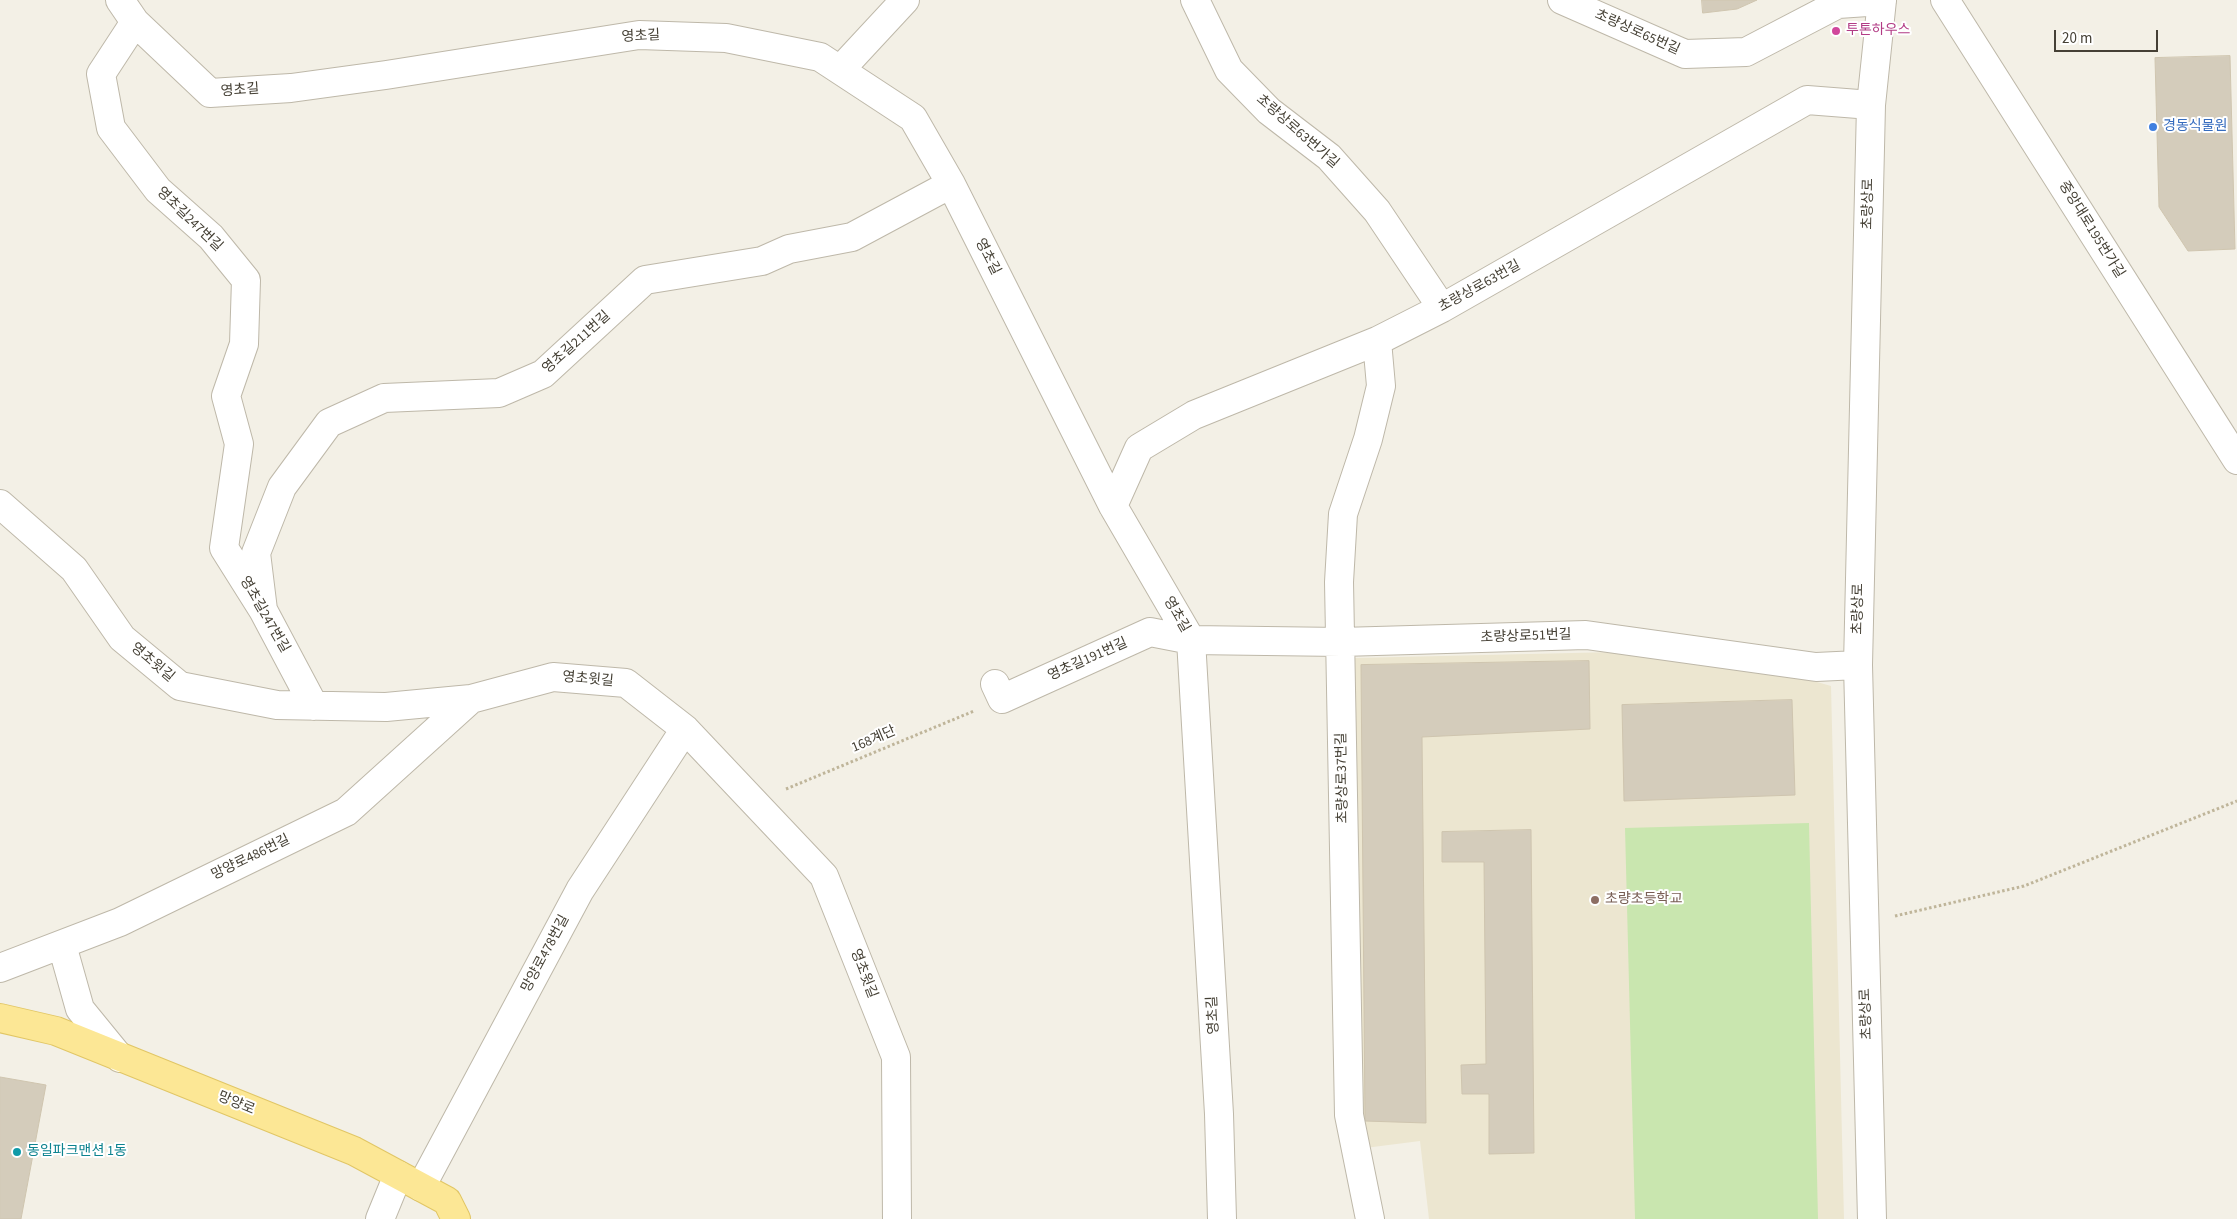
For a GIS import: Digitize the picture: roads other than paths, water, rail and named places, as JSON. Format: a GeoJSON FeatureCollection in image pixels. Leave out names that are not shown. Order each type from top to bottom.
{"type":"FeatureCollection","features":[{"type":"Feature","properties":{"kind":"main road","name":"망양로"},"geometry":{"type":"LineString","coordinates":[[0,1018],[56,1031],[354,1151],[447,1201],[456,1219]]}},
{"type":"Feature","properties":{"kind":"street","name":"영초길"},"geometry":{"type":"LineString","coordinates":[[120,0],[135,22],[210,93],[291,88],[639,35],[726,38],[820,56],[912,118],[951,184],[1113,506],[1191,640],[1219,1104],[1222,1219]]}},
{"type":"Feature","properties":{"kind":"street"},"geometry":{"type":"LineString","coordinates":[[840,70],[905,0]]}},
{"type":"Feature","properties":{"kind":"street","name":"초량상로63번가길"},"geometry":{"type":"LineString","coordinates":[[1195,0],[1229,70],[1269,111],[1330,157],[1377,211],[1442,308]]}},
{"type":"Feature","properties":{"kind":"street","name":"초량상로65번길"},"geometry":{"type":"LineString","coordinates":[[1562,0],[1685,54],[1746,52],[1838,4],[1882,0]]}},
{"type":"Feature","properties":{"kind":"street","name":"초량상로"},"geometry":{"type":"LineString","coordinates":[[1872,1219],[1858,665],[1871,105],[1882,0]]}},
{"type":"Feature","properties":{"kind":"street","name":"중앙대로195번가길"},"geometry":{"type":"LineString","coordinates":[[1945,0],[2237,460]]}},
{"type":"Feature","properties":{"kind":"street","name":"영초길247번길"},"geometry":{"type":"LineString","coordinates":[[135,22],[101,74],[111,128],[158,190],[211,237],[246,280],[244,344],[226,396],[239,444],[224,548],[264,610],[314,706]]}},
{"type":"Feature","properties":{"kind":"street","name":"초량상로63번길"},"geometry":{"type":"LineString","coordinates":[[1113,506],[1139,448],[1194,415],[1377,341],[1442,308],[1807,100],[1871,105]]}},
{"type":"Feature","properties":{"kind":"street","name":"영초길211번길"},"geometry":{"type":"LineString","coordinates":[[264,610],[256,554],[282,487],[330,424],[384,398],[499,393],[543,374],[646,280],[762,261],[789,249],[852,237],[951,184]]}},
{"type":"Feature","properties":{"kind":"street","name":"초량상로37번길"},"geometry":{"type":"LineString","coordinates":[[1370,1219],[1348,1115],[1342,642],[1339,582],[1343,514],[1368,439],[1382,386],[1377,341]]}},
{"type":"Feature","properties":{"kind":"street","name":"영초윗길"},"geometry":{"type":"LineString","coordinates":[[0,504],[74,569],[122,638],[180,686],[277,705],[386,707],[471,699],[553,677],[626,684],[685,729],[824,876],[896,1057],[897,1219]]}},
{"type":"Feature","properties":{"kind":"street","name":"영초길191번길"},"geometry":{"type":"LineString","coordinates":[[998,692],[1150,632],[1191,640]]}},
{"type":"Feature","properties":{"kind":"street","name":"초량상로51번길"},"geometry":{"type":"LineString","coordinates":[[1191,640],[1342,642],[1586,635],[1816,667],[1858,665]]}},
{"type":"Feature","properties":{"kind":"street","name":"망양로486번길"},"geometry":{"type":"LineString","coordinates":[[0,968],[120,922],[346,812],[471,699]]}},
{"type":"Feature","properties":{"kind":"street","name":"망양로478번길"},"geometry":{"type":"LineString","coordinates":[[421,1187],[580,890],[685,729]]}},
{"type":"Feature","properties":{"kind":"street"},"geometry":{"type":"LineString","coordinates":[[62,945],[80,1008],[120,1058]]}},
{"type":"Feature","properties":{"kind":"street"},"geometry":{"type":"LineString","coordinates":[[380,1219],[398,1175]]}},
{"type":"Feature","properties":{"kind":"place","name":"투톤하우스"},"geometry":{"type":"Point","coordinates":[1836,31]}},
{"type":"Feature","properties":{"kind":"place","name":"경동식물원"},"geometry":{"type":"Point","coordinates":[2153,127]}},
{"type":"Feature","properties":{"kind":"place","name":"초량초등학교"},"geometry":{"type":"Point","coordinates":[1595,900]}},
{"type":"Feature","properties":{"kind":"place","name":"동일파크맨션 1동"},"geometry":{"type":"Point","coordinates":[17,1152]}}]}
